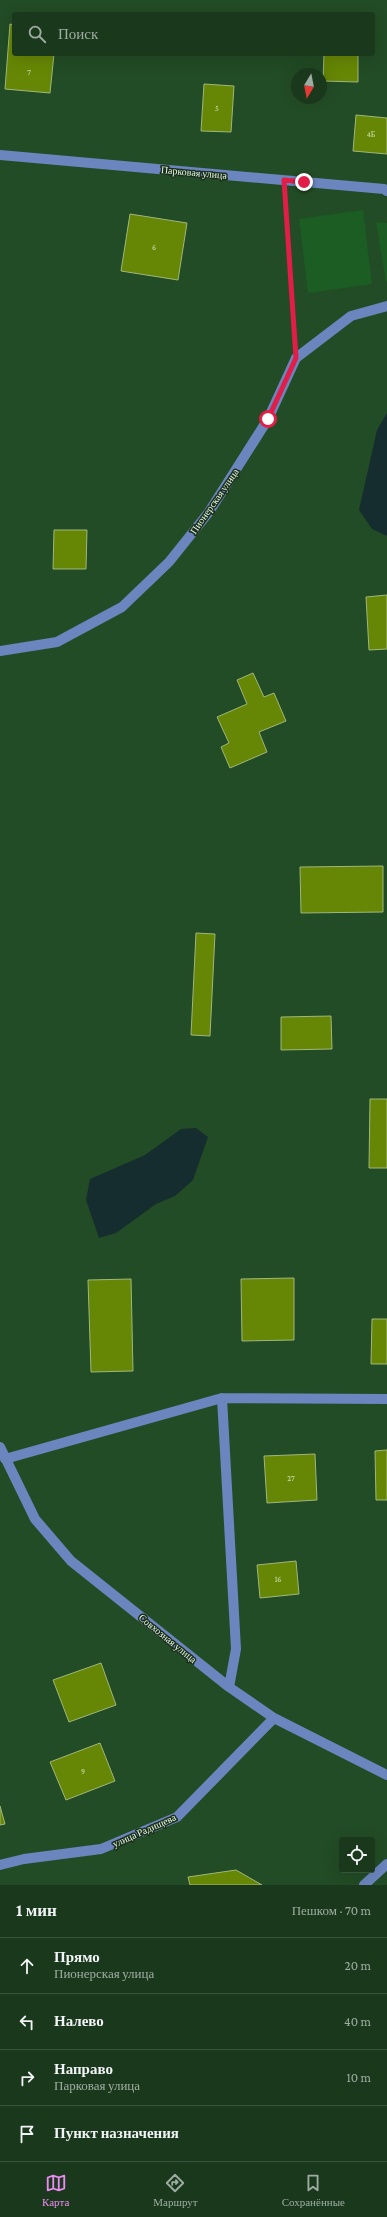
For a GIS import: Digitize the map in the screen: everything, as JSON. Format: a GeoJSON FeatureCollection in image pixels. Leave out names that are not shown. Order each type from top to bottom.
{"type":"FeatureCollection","features":[{"type":"Feature","properties":{"kind":"street","name":"Парковая улица"},"geometry":{"type":"LineString","coordinates":[[0,155],[384,189],[387,191]]}},
{"type":"Feature","properties":{"kind":"street","name":"Пионерская улица"},"geometry":{"type":"LineString","coordinates":[[0,651],[57,642],[122,607],[169,562],[209,512],[268,419],[296,358],[351,316],[387,306]]}},
{"type":"Feature","properties":{"kind":"street"},"geometry":{"type":"LineString","coordinates":[[5,1459],[222,1398],[387,1399]]}},
{"type":"Feature","properties":{"kind":"street"},"geometry":{"type":"LineString","coordinates":[[222,1398],[236,1649],[229,1687]]}},
{"type":"Feature","properties":{"kind":"street","name":"Совхозная улица"},"geometry":{"type":"LineString","coordinates":[[0,1447],[35,1518],[72,1561],[229,1687],[274,1718],[387,1775]]}},
{"type":"Feature","properties":{"kind":"street","name":"улица Радищева"},"geometry":{"type":"LineString","coordinates":[[0,1865],[24,1859],[101,1849],[177,1817],[274,1718]]}},
{"type":"Feature","properties":{"kind":"street"},"geometry":{"type":"LineString","coordinates":[[364,1885],[387,1864]]}},
{"type":"Feature","properties":{"kind":"path"},"geometry":{"type":"LineString","coordinates":[[284,180],[296,358]]}},
{"type":"Feature","properties":{"kind":"green space"},"geometry":{"type":"Polygon","coordinates":[[[363,210],[372,284],[308,293],[299,219],[363,210]]]}},
{"type":"Feature","properties":{"kind":"green space"},"geometry":{"type":"Polygon","coordinates":[[[376,222],[387,223],[387,282],[386,282],[376,222]]]}},
{"type":"Feature","properties":{"kind":"water"},"geometry":{"type":"Polygon","coordinates":[[[387,413],[387,536],[372,529],[359,510],[377,430],[387,413]]]}},
{"type":"Feature","properties":{"kind":"water"},"geometry":{"type":"Polygon","coordinates":[[[196,1128],[208,1137],[193,1180],[175,1196],[156,1204],[116,1233],[99,1238],[86,1200],[90,1179],[145,1155],[181,1129],[196,1128]]]}},
{"type":"Feature","properties":{"kind":"building"},"geometry":{"type":"Polygon","coordinates":[[[10,24],[12,24],[12,56],[54,56],[50,93],[5,89],[10,24]]]}},
{"type":"Feature","properties":{"kind":"building"},"geometry":{"type":"Polygon","coordinates":[[[324,56],[358,56],[358,82],[327,81],[327,68],[323,68],[324,56]]]}},
{"type":"Feature","properties":{"kind":"building"},"geometry":{"type":"Polygon","coordinates":[[[204,84],[234,86],[231,132],[201,131],[204,84]]]}},
{"type":"Feature","properties":{"kind":"building"},"geometry":{"type":"Polygon","coordinates":[[[356,115],[387,118],[387,154],[353,151],[356,115]]]}},
{"type":"Feature","properties":{"kind":"building"},"geometry":{"type":"Polygon","coordinates":[[[130,214],[187,223],[178,280],[121,271],[130,214]]]}},
{"type":"Feature","properties":{"kind":"building"},"geometry":{"type":"Polygon","coordinates":[[[54,530],[87,530],[86,569],[53,569],[54,530]]]}},
{"type":"Feature","properties":{"kind":"building"},"geometry":{"type":"Polygon","coordinates":[[[387,595],[387,649],[369,650],[366,597],[387,595]]]}},
{"type":"Feature","properties":{"kind":"building"},"geometry":{"type":"Polygon","coordinates":[[[253,673],[264,697],[274,693],[286,721],[259,732],[267,752],[230,768],[221,747],[229,743],[217,717],[247,704],[237,680],[253,673]]]}},
{"type":"Feature","properties":{"kind":"building"},"geometry":{"type":"Polygon","coordinates":[[[383,866],[383,912],[301,913],[300,867],[383,866]]]}},
{"type":"Feature","properties":{"kind":"building"},"geometry":{"type":"Polygon","coordinates":[[[196,933],[215,934],[210,1036],[191,1035],[196,933]]]}},
{"type":"Feature","properties":{"kind":"building"},"geometry":{"type":"Polygon","coordinates":[[[331,1016],[332,1049],[281,1050],[281,1017],[331,1016]]]}},
{"type":"Feature","properties":{"kind":"building"},"geometry":{"type":"Polygon","coordinates":[[[370,1099],[387,1099],[387,1168],[369,1168],[370,1099]]]}},
{"type":"Feature","properties":{"kind":"building"},"geometry":{"type":"Polygon","coordinates":[[[294,1278],[294,1340],[242,1341],[241,1279],[294,1278]]]}},
{"type":"Feature","properties":{"kind":"building"},"geometry":{"type":"Polygon","coordinates":[[[131,1279],[133,1371],[91,1372],[88,1280],[131,1279]]]}},
{"type":"Feature","properties":{"kind":"building"},"geometry":{"type":"Polygon","coordinates":[[[372,1319],[387,1319],[387,1364],[371,1364],[372,1319]]]}},
{"type":"Feature","properties":{"kind":"building"},"geometry":{"type":"Polygon","coordinates":[[[387,1450],[387,1500],[376,1500],[375,1451],[387,1450]]]}},
{"type":"Feature","properties":{"kind":"building"},"geometry":{"type":"Polygon","coordinates":[[[315,1454],[317,1500],[267,1503],[264,1456],[315,1454]]]}},
{"type":"Feature","properties":{"kind":"building"},"geometry":{"type":"Polygon","coordinates":[[[296,1561],[299,1594],[260,1598],[257,1565],[296,1561]]]}},
{"type":"Feature","properties":{"kind":"building"},"geometry":{"type":"Polygon","coordinates":[[[101,1663],[116,1705],[69,1722],[53,1680],[101,1663]]]}},
{"type":"Feature","properties":{"kind":"building"},"geometry":{"type":"Polygon","coordinates":[[[100,1743],[115,1781],[66,1800],[50,1762],[100,1743]]]}},
{"type":"Feature","properties":{"kind":"building"},"geometry":{"type":"Polygon","coordinates":[[[0,1806],[5,1824],[0,1825],[0,1806]]]}},
{"type":"Feature","properties":{"kind":"building"},"geometry":{"type":"Polygon","coordinates":[[[236,1870],[262,1885],[190,1885],[188,1877],[236,1870]]]}},
{"type":"Feature","properties":{"kind":"route"},"geometry":{"type":"LineString","coordinates":[[268,419],[296,358],[284,180],[304,182]]}}]}
